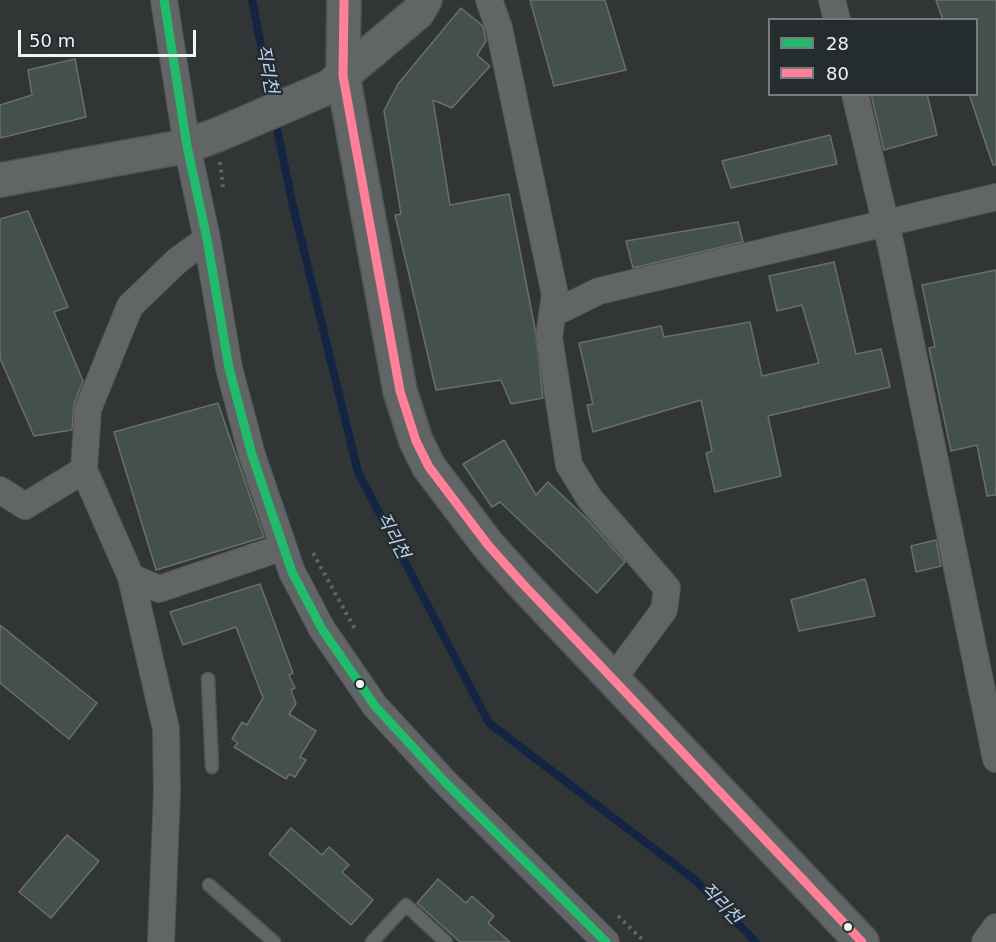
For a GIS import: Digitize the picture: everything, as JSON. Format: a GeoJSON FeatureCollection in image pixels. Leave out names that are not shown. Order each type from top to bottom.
{"type":"FeatureCollection","features":[{"type":"Feature","properties":{"kind":"street"},"geometry":{"type":"LineString","coordinates":[[164,0],[202,140],[207,239],[229,368],[252,455],[292,572],[322,628],[375,706],[445,782],[606,942]]}},
{"type":"Feature","properties":{"kind":"street"},"geometry":{"type":"LineString","coordinates":[[344,0],[336,81],[400,391],[416,441],[447,493],[488,545],[862,942]]}},
{"type":"Feature","properties":{"kind":"street"},"geometry":{"type":"LineString","coordinates":[[0,180],[202,140],[336,81],[417,13],[425,0]]}},
{"type":"Feature","properties":{"kind":"street"},"geometry":{"type":"LineString","coordinates":[[489,0],[499,28],[555,295],[549,337],[569,465],[590,499],[667,588],[664,609],[613,679]]}},
{"type":"Feature","properties":{"kind":"street"},"geometry":{"type":"LineString","coordinates":[[832,0],[836,18]]}},
{"type":"Feature","properties":{"kind":"street"},"geometry":{"type":"LineString","coordinates":[[855,96],[885,223],[996,759]]}},
{"type":"Feature","properties":{"kind":"street"},"geometry":{"type":"LineString","coordinates":[[552,314],[599,291],[996,197]]}},
{"type":"Feature","properties":{"kind":"street"},"geometry":{"type":"LineString","coordinates":[[161,942],[167,791],[166,729],[131,576],[84,470],[88,410],[130,306],[178,260],[207,239]]}},
{"type":"Feature","properties":{"kind":"street"},"geometry":{"type":"LineString","coordinates":[[0,490],[25,506],[84,470]]}},
{"type":"Feature","properties":{"kind":"street"},"geometry":{"type":"LineString","coordinates":[[131,576],[159,589],[283,547]]}},
{"type":"Feature","properties":{"kind":"street"},"geometry":{"type":"LineString","coordinates":[[986,942],[996,927]]}},
{"type":"Feature","properties":{"kind":"lane"},"geometry":{"type":"LineString","coordinates":[[208,680],[212,766]]}},
{"type":"Feature","properties":{"kind":"lane"},"geometry":{"type":"LineString","coordinates":[[209,885],[273,942]]}},
{"type":"Feature","properties":{"kind":"lane"},"geometry":{"type":"LineString","coordinates":[[372,942],[406,905],[446,942]]}},
{"type":"Feature","properties":{"kind":"path"},"geometry":{"type":"LineString","coordinates":[[202,140],[224,197]]}},
{"type":"Feature","properties":{"kind":"path"},"geometry":{"type":"LineString","coordinates":[[311,549],[358,635]]}},
{"type":"Feature","properties":{"kind":"path"},"geometry":{"type":"LineString","coordinates":[[612,910],[645,942]]}},
{"type":"Feature","properties":{"kind":"building"},"geometry":{"type":"Polygon","coordinates":[[[530,0],[605,0],[626,70],[554,86],[530,0]]]}},
{"type":"Feature","properties":{"kind":"building"},"geometry":{"type":"Polygon","coordinates":[[[936,0],[996,0],[996,165],[993,165],[970,96],[978,96],[978,18],[942,18],[936,0]]]}},
{"type":"Feature","properties":{"kind":"building"},"geometry":{"type":"Polygon","coordinates":[[[461,8],[483,26],[486,41],[477,55],[490,66],[452,108],[433,100],[450,205],[509,194],[535,329],[543,398],[511,404],[501,380],[436,390],[395,215],[401,214],[384,111],[398,84],[461,8]]]}},
{"type":"Feature","properties":{"kind":"building"},"geometry":{"type":"Polygon","coordinates":[[[75,59],[86,117],[0,138],[0,105],[32,95],[28,70],[75,59]]]}},
{"type":"Feature","properties":{"kind":"building"},"geometry":{"type":"Polygon","coordinates":[[[871,96],[927,96],[937,135],[884,150],[871,96]]]}},
{"type":"Feature","properties":{"kind":"building"},"geometry":{"type":"Polygon","coordinates":[[[830,135],[837,164],[731,188],[722,161],[830,135]]]}},
{"type":"Feature","properties":{"kind":"building"},"geometry":{"type":"Polygon","coordinates":[[[28,211],[68,307],[54,312],[83,381],[74,404],[72,430],[34,436],[0,358],[0,219],[28,211]]]}},
{"type":"Feature","properties":{"kind":"building"},"geometry":{"type":"Polygon","coordinates":[[[738,222],[743,242],[633,268],[626,241],[738,222]]]}},
{"type":"Feature","properties":{"kind":"building"},"geometry":{"type":"Polygon","coordinates":[[[834,262],[856,354],[881,349],[890,387],[768,416],[781,476],[715,492],[706,453],[712,451],[701,400],[593,432],[587,405],[593,404],[579,343],[661,326],[664,337],[750,322],[762,376],[819,363],[802,305],[777,311],[769,276],[834,262]]]}},
{"type":"Feature","properties":{"kind":"building"},"geometry":{"type":"Polygon","coordinates":[[[996,270],[996,495],[987,496],[977,445],[951,451],[929,348],[935,347],[922,285],[996,270]]]}},
{"type":"Feature","properties":{"kind":"building"},"geometry":{"type":"Polygon","coordinates":[[[218,403],[264,537],[156,570],[114,432],[218,403]]]}},
{"type":"Feature","properties":{"kind":"building"},"geometry":{"type":"Polygon","coordinates":[[[504,440],[536,495],[548,482],[588,520],[625,562],[597,593],[500,502],[492,507],[463,464],[504,440]]]}},
{"type":"Feature","properties":{"kind":"building"},"geometry":{"type":"Polygon","coordinates":[[[936,540],[941,566],[916,572],[911,546],[936,540]]]}},
{"type":"Feature","properties":{"kind":"building"},"geometry":{"type":"Polygon","coordinates":[[[865,579],[875,616],[799,631],[791,600],[865,579]]]}},
{"type":"Feature","properties":{"kind":"building"},"geometry":{"type":"Polygon","coordinates":[[[260,584],[293,673],[289,675],[295,688],[291,690],[296,704],[289,714],[316,731],[300,757],[306,760],[295,777],[289,774],[286,779],[234,747],[238,743],[232,739],[242,722],[247,725],[263,698],[236,627],[183,645],[170,612],[260,584]]]}},
{"type":"Feature","properties":{"kind":"building"},"geometry":{"type":"Polygon","coordinates":[[[0,625],[97,703],[69,739],[0,683],[0,625]]]}},
{"type":"Feature","properties":{"kind":"building"},"geometry":{"type":"Polygon","coordinates":[[[291,828],[322,855],[329,847],[349,865],[342,872],[373,900],[351,925],[269,854],[291,828]]]}},
{"type":"Feature","properties":{"kind":"building"},"geometry":{"type":"Polygon","coordinates":[[[67,835],[99,861],[51,918],[19,892],[67,835]]]}},
{"type":"Feature","properties":{"kind":"building"},"geometry":{"type":"Polygon","coordinates":[[[438,879],[466,903],[472,896],[494,916],[488,923],[510,942],[460,942],[417,903],[438,879]]]}},
{"type":"Feature","properties":{"kind":"waterway","name":"직리천"},"geometry":{"type":"LineString","coordinates":[[252,0],[272,102]]}},
{"type":"Feature","properties":{"kind":"waterway","name":"직리천"},"geometry":{"type":"LineString","coordinates":[[275,119],[293,206],[358,472],[489,723],[695,880],[756,942]]}},
{"type":"Feature","properties":{"kind":"transit line","name":"28"},"geometry":{"type":"LineString","coordinates":[[164,0],[187,146],[207,239],[229,368],[252,455],[292,572],[322,629],[375,706],[445,782],[606,942]]}},
{"type":"Feature","properties":{"kind":"transit line","name":"80"},"geometry":{"type":"LineString","coordinates":[[344,0],[343,76],[400,391],[416,441],[429,467],[488,545],[522,583],[862,942]]}}]}
